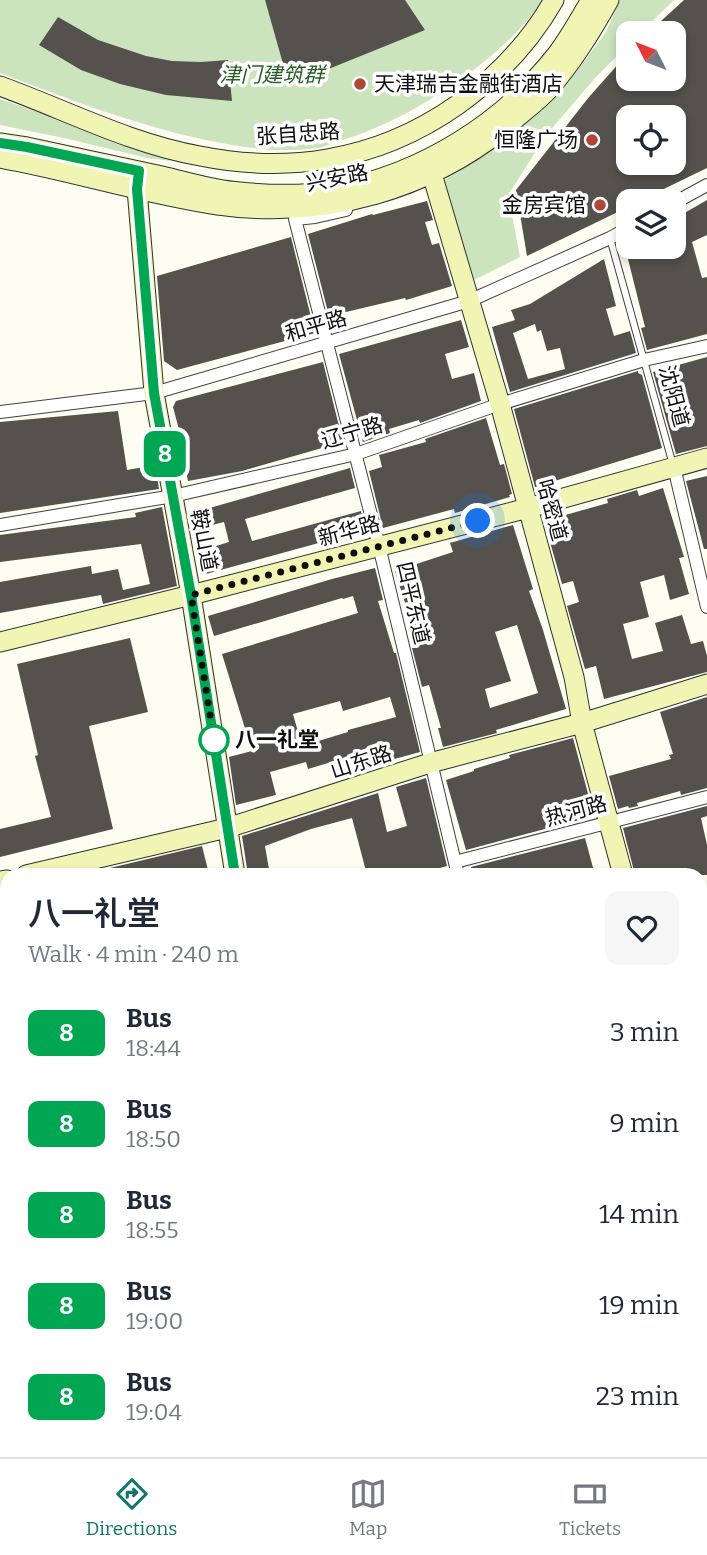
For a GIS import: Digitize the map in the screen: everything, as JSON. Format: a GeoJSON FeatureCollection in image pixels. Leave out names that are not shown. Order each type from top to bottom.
{"type":"FeatureCollection","features":[{"type":"Feature","properties":{"kind":"street","name":"张自忠路"},"geometry":{"type":"LineString","coordinates":[[0,86],[128,136],[187,153],[223,159],[284,163],[326,159],[382,144],[410,132],[466,98],[506,65],[554,0]]}},
{"type":"Feature","properties":{"kind":"street","name":"兴安路"},"geometry":{"type":"LineString","coordinates":[[578,38],[591,0]]}},
{"type":"Feature","properties":{"kind":"street","name":"兴安路"},"geometry":{"type":"LineString","coordinates":[[0,158],[138,180],[275,194],[334,191],[405,170],[429,167],[502,110],[578,38],[609,0]]}},
{"type":"Feature","properties":{"kind":"street","name":"兴安路"},"geometry":{"type":"LineString","coordinates":[[0,143],[27,147],[138,180]]}},
{"type":"Feature","properties":{"kind":"street","name":"四平东道"},"geometry":{"type":"LineString","coordinates":[[429,167],[414,188],[396,197],[315,217],[295,219],[379,546],[456,868]]}},
{"type":"Feature","properties":{"kind":"street","name":"哈密道"},"geometry":{"type":"LineString","coordinates":[[429,167],[500,404],[574,677],[582,723],[621,868]]}},
{"type":"Feature","properties":{"kind":"street","name":"鞍山道"},"geometry":{"type":"LineString","coordinates":[[138,180],[154,393],[191,595],[233,868]]}},
{"type":"Feature","properties":{"kind":"street"},"geometry":{"type":"LineString","coordinates":[[686,196],[707,185]]}},
{"type":"Feature","properties":{"kind":"street","name":"和平路"},"geometry":{"type":"LineString","coordinates":[[0,412],[154,393],[468,301],[616,235]]}},
{"type":"Feature","properties":{"kind":"street","name":"辽宁路"},"geometry":{"type":"LineString","coordinates":[[0,525],[173,496],[356,454],[500,404],[645,360],[707,346]]}},
{"type":"Feature","properties":{"kind":"street","name":"新华路"},"geometry":{"type":"LineString","coordinates":[[0,642],[528,508],[707,458]]}},
{"type":"Feature","properties":{"kind":"street","name":"沈阳道"},"geometry":{"type":"LineString","coordinates":[[674,467],[707,607]]}},
{"type":"Feature","properties":{"kind":"street","name":"山东路"},"geometry":{"type":"LineString","coordinates":[[64,868],[227,828],[430,763],[582,723],[707,684]]}},
{"type":"Feature","properties":{"kind":"street","name":"热河路"},"geometry":{"type":"LineString","coordinates":[[459,868],[608,822],[707,797]]}},
{"type":"Feature","properties":{"kind":"lane","name":"沈阳道"},"geometry":{"type":"LineString","coordinates":[[610,238],[674,467]]}},
{"type":"Feature","properties":{"kind":"green space","name":"津门建筑群"},"geometry":{"type":"Polygon","coordinates":[[[0,0],[544,0],[491,56],[445,90],[397,118],[330,145],[275,150],[220,143],[153,127],[0,73],[0,0]]]}},
{"type":"Feature","properties":{"kind":"green space"},"geometry":{"type":"Polygon","coordinates":[[[620,0],[674,0],[652,21],[616,21],[616,57],[547,134],[508,195],[520,257],[470,282],[442,182],[504,142],[566,86],[606,32],[620,0]]]}},
{"type":"Feature","properties":{"kind":"green space"},"geometry":{"type":"Polygon","coordinates":[[[0,99],[67,122],[115,143],[171,161],[0,125],[0,99]]]}},
{"type":"Feature","properties":{"kind":"building","name":"天津瑞吉金融街酒店"},"geometry":{"type":"Polygon","coordinates":[[[265,0],[405,0],[425,30],[289,85],[265,0]]]}},
{"type":"Feature","properties":{"kind":"building","name":"恒隆广场"},"geometry":{"type":"Polygon","coordinates":[[[684,0],[707,0],[707,168],[664,189],[616,189],[616,213],[527,256],[516,190],[616,67],[616,91],[686,91],[686,21],[661,21],[684,0]]]}},
{"type":"Feature","properties":{"kind":"building"},"geometry":{"type":"Polygon","coordinates":[[[58,17],[98,40],[146,56],[172,61],[228,60],[232,101],[166,95],[120,84],[81,70],[39,45],[58,17]]]}},
{"type":"Feature","properties":{"kind":"building"},"geometry":{"type":"Polygon","coordinates":[[[707,200],[707,235],[692,242],[702,278],[707,277],[707,334],[647,350],[641,328],[645,327],[628,259],[686,259],[686,212],[707,200]]]}},
{"type":"Feature","properties":{"kind":"building"},"geometry":{"type":"Polygon","coordinates":[[[427,201],[433,220],[425,222],[432,245],[439,243],[452,286],[406,300],[405,298],[329,316],[308,234],[372,214],[427,201]]]}},
{"type":"Feature","properties":{"kind":"building"},"geometry":{"type":"Polygon","coordinates":[[[291,237],[315,333],[177,370],[164,361],[157,276],[291,237]]]}},
{"type":"Feature","properties":{"kind":"building"},"geometry":{"type":"Polygon","coordinates":[[[604,259],[616,306],[606,309],[614,336],[630,331],[636,353],[510,392],[492,327],[515,320],[511,310],[530,304],[604,259]],[[535,324],[513,333],[528,379],[565,369],[560,348],[547,351],[541,330],[537,332],[535,324]]]}},
{"type":"Feature","properties":{"kind":"building"},"geometry":{"type":"Polygon","coordinates":[[[461,320],[469,347],[445,354],[452,379],[474,373],[481,401],[420,423],[419,420],[389,429],[390,433],[363,442],[339,354],[461,320]]]}},
{"type":"Feature","properties":{"kind":"building"},"geometry":{"type":"Polygon","coordinates":[[[707,357],[707,446],[676,454],[653,372],[707,357]]]}},
{"type":"Feature","properties":{"kind":"building"},"geometry":{"type":"Polygon","coordinates":[[[323,362],[343,442],[242,471],[188,481],[183,457],[186,456],[173,407],[176,401],[323,362]]]}},
{"type":"Feature","properties":{"kind":"building"},"geometry":{"type":"Polygon","coordinates":[[[638,371],[642,375],[662,448],[535,487],[514,409],[638,371]]]}},
{"type":"Feature","properties":{"kind":"building"},"geometry":{"type":"Polygon","coordinates":[[[118,411],[127,470],[155,465],[159,489],[0,513],[0,422],[118,411]]]}},
{"type":"Feature","properties":{"kind":"building"},"geometry":{"type":"Polygon","coordinates":[[[486,418],[500,465],[504,464],[512,494],[510,497],[455,513],[454,509],[383,528],[369,471],[382,467],[379,455],[426,442],[425,439],[486,418]]]}},
{"type":"Feature","properties":{"kind":"building"},"geometry":{"type":"Polygon","coordinates":[[[350,468],[355,488],[245,519],[252,541],[361,511],[366,530],[206,574],[200,551],[229,542],[224,522],[196,529],[192,513],[350,468]]]}},
{"type":"Feature","properties":{"kind":"building"},"geometry":{"type":"Polygon","coordinates":[[[707,476],[707,549],[704,549],[686,481],[707,476]]]}},
{"type":"Feature","properties":{"kind":"building"},"geometry":{"type":"Polygon","coordinates":[[[663,488],[684,557],[679,558],[689,594],[670,600],[664,575],[640,582],[649,617],[623,624],[632,659],[663,651],[655,623],[682,615],[691,644],[703,641],[707,672],[604,699],[596,666],[585,669],[567,606],[579,602],[573,581],[562,584],[544,521],[608,503],[607,499],[637,490],[639,496],[663,488]]]}},
{"type":"Feature","properties":{"kind":"building"},"geometry":{"type":"Polygon","coordinates":[[[162,507],[177,586],[103,604],[101,595],[0,613],[0,582],[91,566],[92,574],[118,569],[123,590],[150,584],[141,544],[0,562],[0,535],[136,517],[135,513],[162,507]]]}},
{"type":"Feature","properties":{"kind":"building"},"geometry":{"type":"Polygon","coordinates":[[[513,525],[533,589],[529,591],[566,709],[496,730],[497,733],[443,747],[438,728],[441,728],[429,685],[422,687],[412,648],[416,647],[395,571],[453,552],[450,543],[513,525]],[[517,625],[495,632],[511,681],[485,689],[490,708],[538,693],[517,625]]]}},
{"type":"Feature","properties":{"kind":"building"},"geometry":{"type":"Polygon","coordinates":[[[375,568],[383,600],[378,601],[396,653],[420,752],[358,769],[355,755],[308,769],[306,762],[270,772],[276,795],[236,805],[229,757],[252,751],[222,654],[358,613],[353,596],[214,636],[208,616],[375,568]],[[390,697],[343,711],[340,701],[293,714],[302,746],[396,717],[390,697]]]}},
{"type":"Feature","properties":{"kind":"building"},"geometry":{"type":"Polygon","coordinates":[[[130,638],[148,712],[89,726],[113,829],[0,857],[0,829],[51,817],[35,756],[38,755],[17,664],[130,638]]]}},
{"type":"Feature","properties":{"kind":"building"},"geometry":{"type":"Polygon","coordinates":[[[707,697],[707,788],[681,795],[680,791],[637,803],[638,806],[618,809],[609,776],[671,759],[669,755],[673,754],[660,712],[707,697]]]}},
{"type":"Feature","properties":{"kind":"building"},"geometry":{"type":"Polygon","coordinates":[[[573,738],[594,816],[466,850],[446,780],[510,758],[509,755],[573,738]]]}},
{"type":"Feature","properties":{"kind":"building"},"geometry":{"type":"Polygon","coordinates":[[[426,778],[447,866],[365,868],[352,818],[265,846],[269,868],[247,868],[242,836],[378,793],[387,832],[407,826],[396,787],[426,778]]]}},
{"type":"Feature","properties":{"kind":"building"},"geometry":{"type":"Polygon","coordinates":[[[707,806],[707,816],[701,818],[707,845],[707,868],[633,868],[623,828],[707,806]]]}},
{"type":"Feature","properties":{"kind":"building"},"geometry":{"type":"Polygon","coordinates":[[[585,838],[593,868],[471,868],[585,838]]]}},
{"type":"Feature","properties":{"kind":"building"},"geometry":{"type":"Polygon","coordinates":[[[202,846],[208,868],[110,868],[202,846]]]}},
{"type":"Feature","properties":{"kind":"bus line","name":"8"},"geometry":{"type":"LineString","coordinates":[[0,143],[139,171],[137,189],[154,393],[191,595],[234,868]]}},
{"type":"Feature","properties":{"kind":"place","name":"天津瑞吉金融街酒店"},"geometry":{"type":"Point","coordinates":[360,84]}},
{"type":"Feature","properties":{"kind":"place","name":"恒隆广场"},"geometry":{"type":"Point","coordinates":[592,140]}},
{"type":"Feature","properties":{"kind":"place","name":"金房宾馆"},"geometry":{"type":"Point","coordinates":[600,205]}},
{"type":"Feature","properties":{"kind":"place","name":"八一礼堂"},"geometry":{"type":"Point","coordinates":[214,740]}},
{"type":"Feature","properties":{"kind":"route"},"geometry":{"type":"LineString","coordinates":[[214,740],[191,595],[478,521]]}}]}
